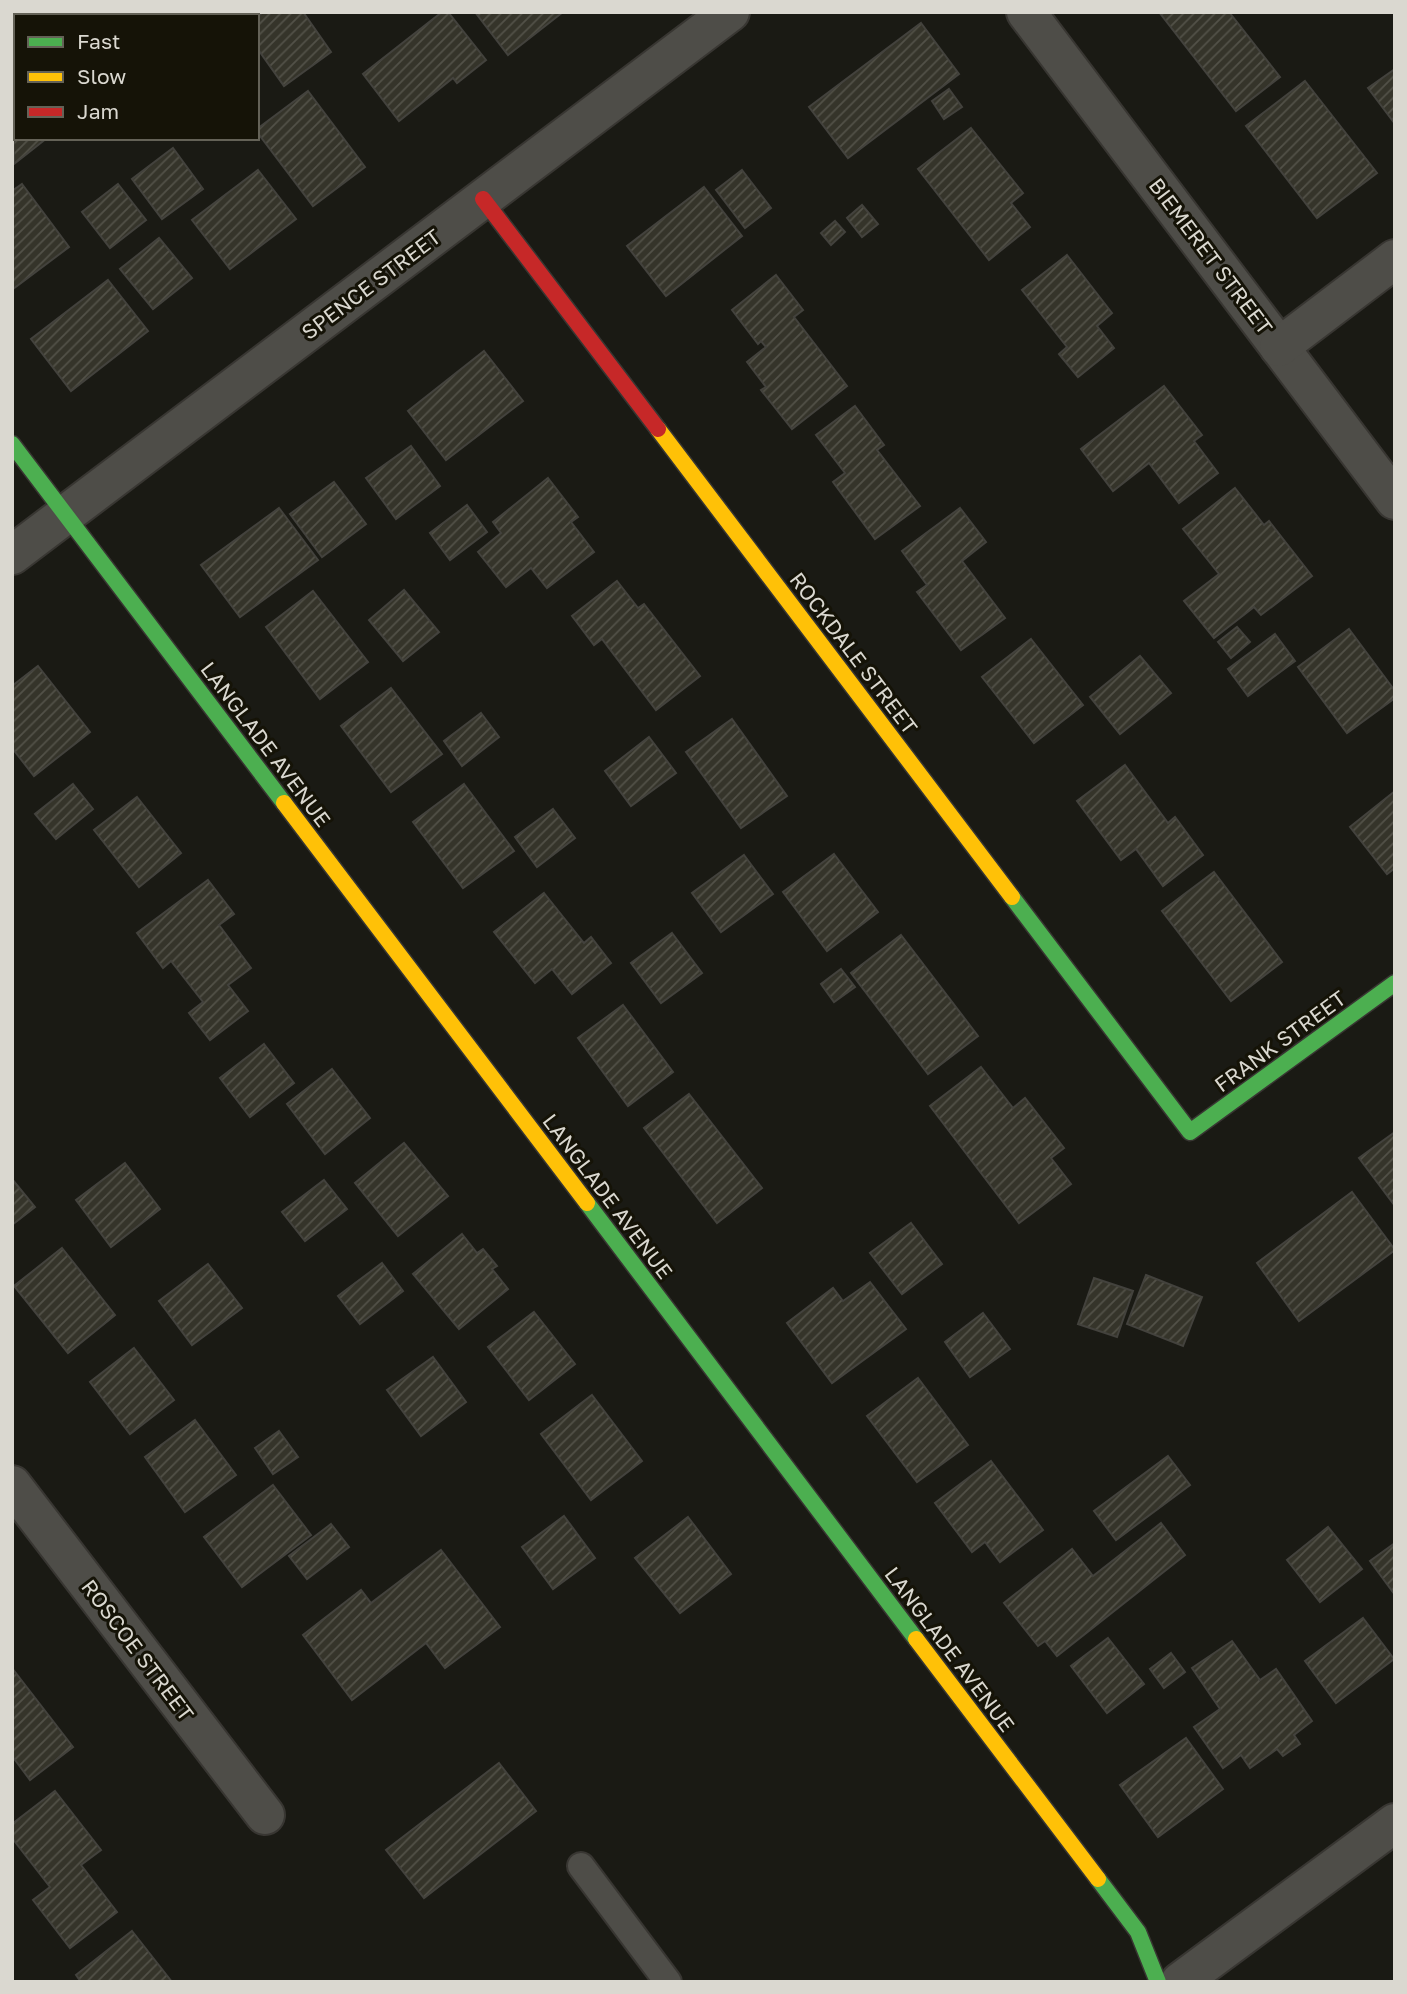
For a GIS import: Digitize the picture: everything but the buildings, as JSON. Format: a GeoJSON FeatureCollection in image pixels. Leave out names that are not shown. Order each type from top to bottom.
{"type":"FeatureCollection","features":[{"type":"Feature","properties":{"kind":"street","name":"SPENCE STREET"},"geometry":{"type":"LineString","coordinates":[[12,555],[730,12]]}},
{"type":"Feature","properties":{"kind":"street","name":"BIEMERET STREET"},"geometry":{"type":"LineString","coordinates":[[1026,12],[1395,500]]}},
{"type":"Feature","properties":{"kind":"street","name":"ROCKDALE STREET"},"geometry":{"type":"LineString","coordinates":[[483,199],[1190,1132]]}},
{"type":"Feature","properties":{"kind":"street"},"geometry":{"type":"LineString","coordinates":[[1279,347],[1395,259]]}},
{"type":"Feature","properties":{"kind":"street","name":"LANGLADE AVENUE"},"geometry":{"type":"LineString","coordinates":[[12,444],[1138,1932],[1158,1982]]}},
{"type":"Feature","properties":{"kind":"street","name":"FRANK STREET"},"geometry":{"type":"LineString","coordinates":[[1190,1132],[1395,983]]}},
{"type":"Feature","properties":{"kind":"street","name":"ROSCOE STREET"},"geometry":{"type":"LineString","coordinates":[[12,1486],[265,1815]]}},
{"type":"Feature","properties":{"kind":"street"},"geometry":{"type":"LineString","coordinates":[[1180,1982],[1395,1823]]}},
{"type":"Feature","properties":{"kind":"lane"},"geometry":{"type":"LineString","coordinates":[[580,1866],[668,1982]]}},
{"type":"Feature","properties":{"kind":"traffic: fast"},"geometry":{"type":"LineString","coordinates":[[12,444],[284,803]]}},
{"type":"Feature","properties":{"kind":"traffic: fast"},"geometry":{"type":"LineString","coordinates":[[1012,897],[1190,1132],[1395,983]]}},
{"type":"Feature","properties":{"kind":"traffic: fast"},"geometry":{"type":"LineString","coordinates":[[587,1203],[916,1639]]}},
{"type":"Feature","properties":{"kind":"traffic: fast"},"geometry":{"type":"LineString","coordinates":[[1098,1879],[1138,1932],[1158,1982]]}},
{"type":"Feature","properties":{"kind":"traffic: slow"},"geometry":{"type":"LineString","coordinates":[[658,429],[1012,897]]}},
{"type":"Feature","properties":{"kind":"traffic: slow"},"geometry":{"type":"LineString","coordinates":[[284,803],[587,1203]]}},
{"type":"Feature","properties":{"kind":"traffic: slow"},"geometry":{"type":"LineString","coordinates":[[916,1639],[1098,1879]]}},
{"type":"Feature","properties":{"kind":"traffic: jam"},"geometry":{"type":"LineString","coordinates":[[483,199],[658,429]]}}]}
